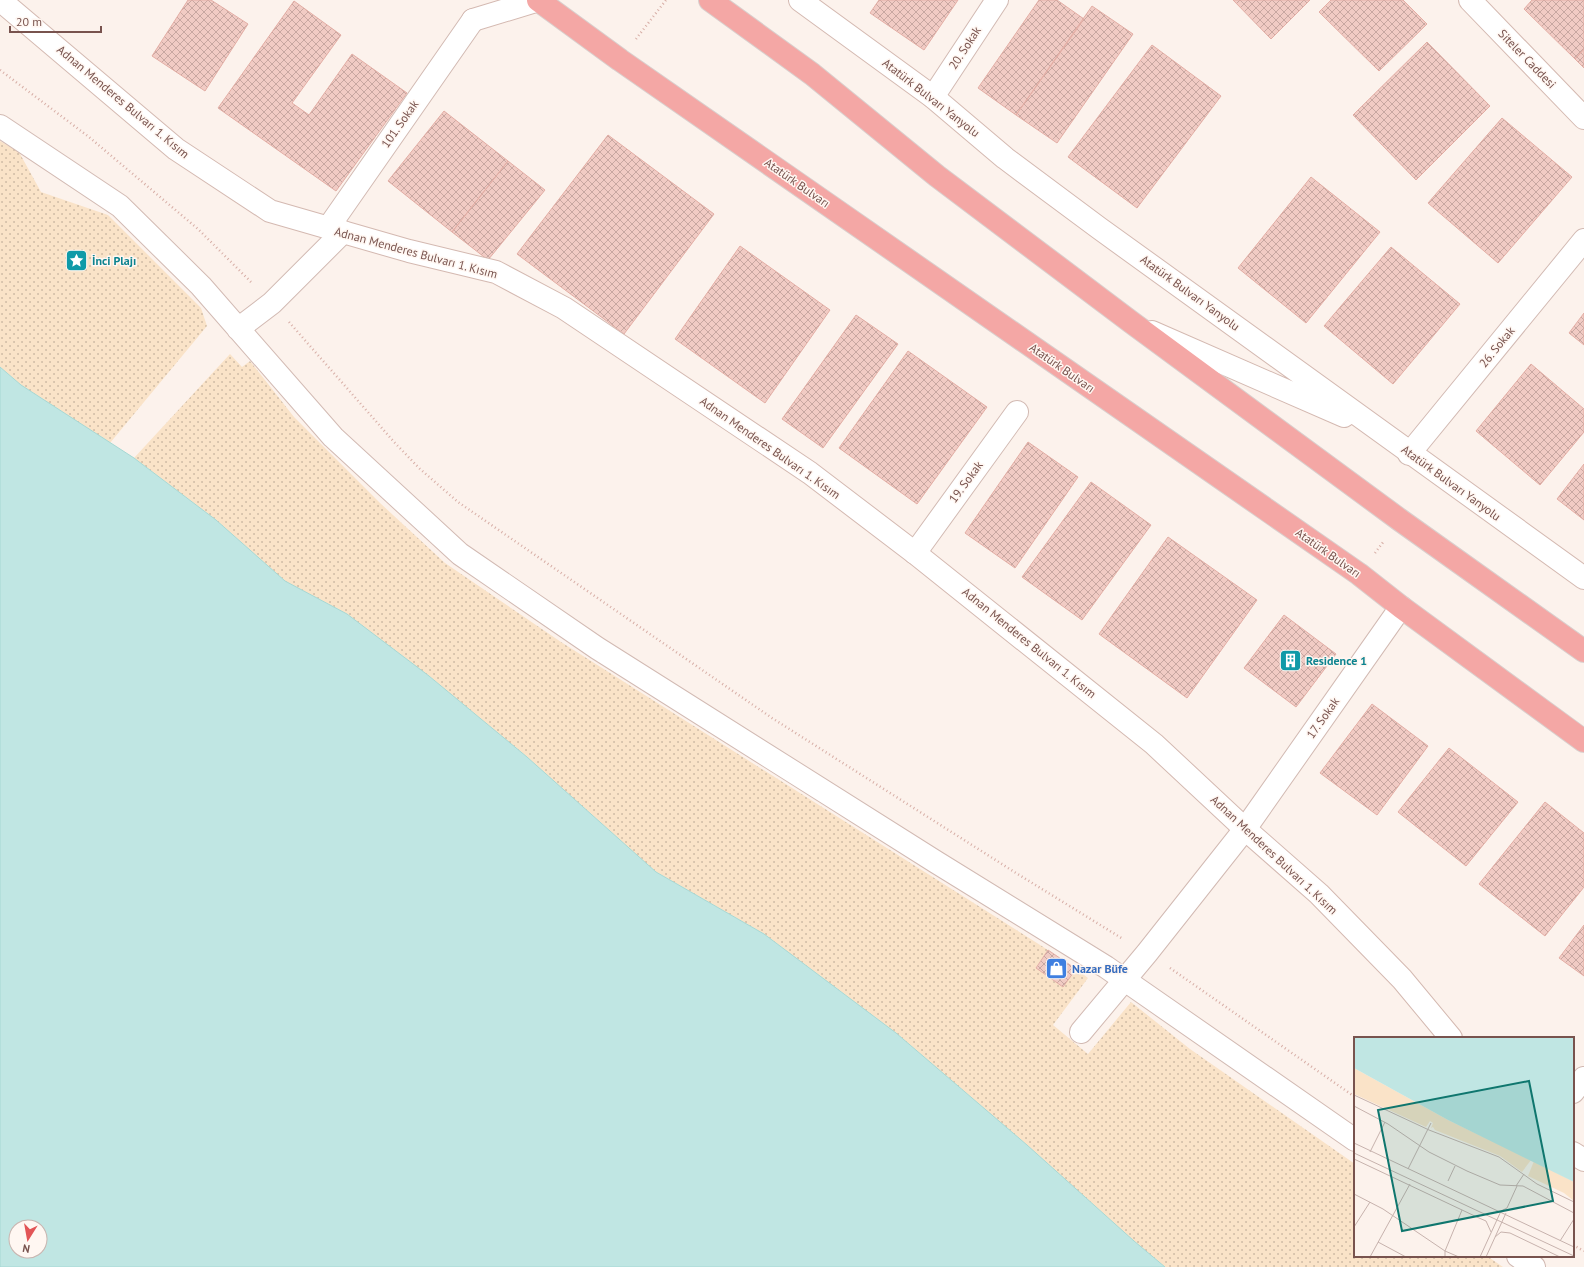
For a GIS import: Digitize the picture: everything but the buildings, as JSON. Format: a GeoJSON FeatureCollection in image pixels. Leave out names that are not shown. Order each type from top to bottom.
{"type":"FeatureCollection","features":[{"type":"Feature","properties":{"kind":"highway","name":"Atatürk Bulvarı"},"geometry":{"type":"LineString","coordinates":[[539,0],[620,60],[1359,574],[1400,607],[1584,741]]}},
{"type":"Feature","properties":{"kind":"highway"},"geometry":{"type":"LineString","coordinates":[[710,0],[812,74],[937,176],[1131,322],[1400,520],[1584,651]]}},
{"type":"Feature","properties":{"kind":"street","name":"Adnan Menderes Bulvarı 1. Kısım"},"geometry":{"type":"LineString","coordinates":[[0,0],[176,149],[270,212],[409,251],[496,272],[564,308],[810,473],[915,553],[1154,744],[1245,829],[1319,894],[1402,979],[1450,1037]]}},
{"type":"Feature","properties":{"kind":"street","name":"101. Sokak"},"geometry":{"type":"LineString","coordinates":[[238,329],[272,303],[335,230],[473,20],[482,0]]}},
{"type":"Feature","properties":{"kind":"street"},"geometry":{"type":"LineString","coordinates":[[473,20],[539,0]]}},
{"type":"Feature","properties":{"kind":"street","name":"Atatürk Bulvarı Yanyolu"},"geometry":{"type":"LineString","coordinates":[[800,0],[933,96],[1005,158],[1410,454],[1584,578]]}},
{"type":"Feature","properties":{"kind":"street","name":"20. Sokak"},"geometry":{"type":"LineString","coordinates":[[933,96],[997,0]]}},
{"type":"Feature","properties":{"kind":"street","name":"Siteler Caddesi"},"geometry":{"type":"LineString","coordinates":[[1470,0],[1584,118]]}},
{"type":"Feature","properties":{"kind":"street"},"geometry":{"type":"LineString","coordinates":[[0,126],[120,206],[201,286],[333,437],[460,554],[597,648],[936,862],[1106,967],[1354,1139]]}},
{"type":"Feature","properties":{"kind":"street","name":"26. Sokak"},"geometry":{"type":"LineString","coordinates":[[1410,454],[1584,240]]}},
{"type":"Feature","properties":{"kind":"street"},"geometry":{"type":"LineString","coordinates":[[1131,322],[1380,431]]}},
{"type":"Feature","properties":{"kind":"street","name":"19. Sokak"},"geometry":{"type":"LineString","coordinates":[[915,553],[1017,412]]}},
{"type":"Feature","properties":{"kind":"street","name":"17. Sokak"},"geometry":{"type":"LineString","coordinates":[[1082,1032],[1147,954],[1245,829],[1400,607]]}},
{"type":"Feature","properties":{"kind":"street"},"geometry":{"type":"LineString","coordinates":[[1574,1091],[1584,1078]]}},
{"type":"Feature","properties":{"kind":"street"},"geometry":{"type":"LineString","coordinates":[[1574,1154],[1584,1160]]}},
{"type":"Feature","properties":{"kind":"street"},"geometry":{"type":"LineString","coordinates":[[1519,1257],[1534,1267]]}},
{"type":"Feature","properties":{"kind":"path"},"geometry":{"type":"LineString","coordinates":[[620,60],[666,0]]}},
{"type":"Feature","properties":{"kind":"path"},"geometry":{"type":"LineString","coordinates":[[0,70],[89,137],[198,229],[272,303],[395,443],[420,469],[458,502],[772,718],[1016,873],[1184,977],[1250,1025],[1354,1095]]}},
{"type":"Feature","properties":{"kind":"path"},"geometry":{"type":"LineString","coordinates":[[1574,1246],[1584,1251]]}},
{"type":"Feature","properties":{"kind":"sand","name":"İnci Plajı"},"geometry":{"type":"Polygon","coordinates":[[[0,141],[19,152],[41,192],[108,215],[201,308],[207,326],[110,443],[21,385],[0,367],[0,141]]]}},
{"type":"Feature","properties":{"kind":"sand"},"geometry":{"type":"Polygon","coordinates":[[[230,354],[242,367],[250,361],[294,417],[380,503],[445,563],[561,642],[1048,950],[1036,968],[1063,987],[1076,969],[1088,978],[1053,1025],[1088,1054],[1131,1002],[1190,1049],[1354,1163],[1354,1257],[1488,1257],[1503,1267],[1165,1267],[1027,1145],[896,1033],[764,934],[656,872],[527,757],[429,676],[347,614],[285,581],[216,520],[134,458],[230,354]]]}},
{"type":"Feature","properties":{"kind":"water"},"geometry":{"type":"Polygon","coordinates":[[[0,367],[21,385],[134,458],[216,520],[285,581],[347,614],[429,676],[527,757],[656,872],[764,934],[896,1033],[1027,1145],[1165,1267],[0,1267],[0,367]]]}},
{"type":"Feature","properties":{"kind":"place","name":"İnci Plajı"},"geometry":{"type":"Point","coordinates":[77,261]}},
{"type":"Feature","properties":{"kind":"place","name":"Residence 1"},"geometry":{"type":"Point","coordinates":[1290,661]}},
{"type":"Feature","properties":{"kind":"place","name":"Nazar Büfe"},"geometry":{"type":"Point","coordinates":[1056,969]}}]}
